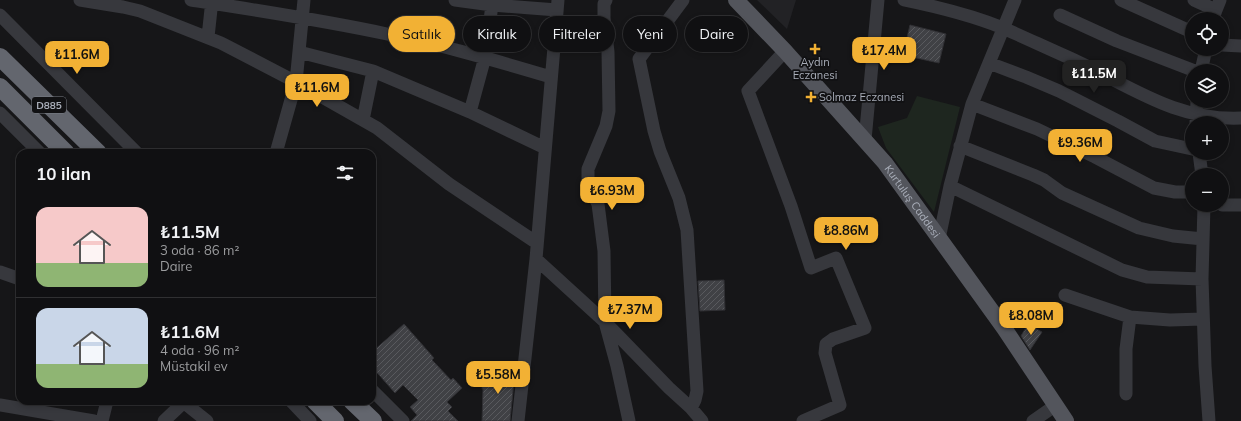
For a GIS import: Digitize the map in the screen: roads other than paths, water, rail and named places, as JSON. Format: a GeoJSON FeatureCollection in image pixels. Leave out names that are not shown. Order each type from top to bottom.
{"type":"FeatureCollection","features":[{"type":"Feature","properties":{"kind":"highway","name":"D885"},"geometry":{"type":"LineString","coordinates":[[0,57],[94,149]]}},
{"type":"Feature","properties":{"kind":"highway","name":"D885"},"geometry":{"type":"LineString","coordinates":[[0,87],[62,149]]}},
{"type":"Feature","properties":{"kind":"highway"},"geometry":{"type":"LineString","coordinates":[[319,405],[335,421]]}},
{"type":"Feature","properties":{"kind":"highway"},"geometry":{"type":"LineString","coordinates":[[356,405],[373,421]]}},
{"type":"Feature","properties":{"kind":"main road","name":"Kurtuluş Caddesi"},"geometry":{"type":"LineString","coordinates":[[736,0],[785,51],[885,163],[1004,328],[1066,421]]}},
{"type":"Feature","properties":{"kind":"street"},"geometry":{"type":"LineString","coordinates":[[80,0],[124,3],[140,11],[208,37],[296,82],[377,128],[449,184],[537,243]]}},
{"type":"Feature","properties":{"kind":"street"},"geometry":{"type":"LineString","coordinates":[[191,0],[212,2],[388,34],[485,57],[551,77]]}},
{"type":"Feature","properties":{"kind":"street"},"geometry":{"type":"LineString","coordinates":[[277,149],[296,82],[304,0]]}},
{"type":"Feature","properties":{"kind":"street"},"geometry":{"type":"LineString","coordinates":[[455,0],[492,5],[557,5],[536,259],[518,421]]}},
{"type":"Feature","properties":{"kind":"street"},"geometry":{"type":"LineString","coordinates":[[606,0],[604,4],[604,18],[608,52],[609,111],[606,126],[588,169],[588,178],[590,187],[598,204],[604,251],[604,322],[617,366],[630,421]]}},
{"type":"Feature","properties":{"kind":"street"},"geometry":{"type":"LineString","coordinates":[[683,0],[639,59],[654,131],[663,162],[679,198],[686,230],[697,391],[691,408]]}},
{"type":"Feature","properties":{"kind":"street"},"geometry":{"type":"LineString","coordinates":[[865,140],[878,0]]}},
{"type":"Feature","properties":{"kind":"street"},"geometry":{"type":"LineString","coordinates":[[904,0],[950,10],[1003,28],[1074,60],[1157,102],[1190,116]]}},
{"type":"Feature","properties":{"kind":"street"},"geometry":{"type":"LineString","coordinates":[[939,239],[950,186],[972,104],[1015,0]]}},
{"type":"Feature","properties":{"kind":"street"},"geometry":{"type":"LineString","coordinates":[[1121,0],[1185,29]]}},
{"type":"Feature","properties":{"kind":"street"},"geometry":{"type":"LineString","coordinates":[[1194,0],[1216,10]]}},
{"type":"Feature","properties":{"kind":"street"},"geometry":{"type":"LineString","coordinates":[[208,37],[212,2]]}},
{"type":"Feature","properties":{"kind":"street"},"geometry":{"type":"LineString","coordinates":[[470,112],[485,57],[492,5]]}},
{"type":"Feature","properties":{"kind":"street"},"geometry":{"type":"LineString","coordinates":[[0,15],[132,149]]}},
{"type":"Feature","properties":{"kind":"street"},"geometry":{"type":"LineString","coordinates":[[1060,15],[1117,41],[1185,67]]}},
{"type":"Feature","properties":{"kind":"street"},"geometry":{"type":"LineString","coordinates":[[1229,45],[1241,46]]}},
{"type":"Feature","properties":{"kind":"street"},"geometry":{"type":"LineString","coordinates":[[785,51],[748,91],[791,206],[810,268],[836,258],[865,328],[833,339],[826,344],[825,353],[840,405],[803,421]]}},
{"type":"Feature","properties":{"kind":"street"},"geometry":{"type":"LineString","coordinates":[[299,52],[373,71],[470,112],[545,148]]}},
{"type":"Feature","properties":{"kind":"street"},"geometry":{"type":"LineString","coordinates":[[989,63],[1059,91],[1155,141],[1185,147]]}},
{"type":"Feature","properties":{"kind":"street"},"geometry":{"type":"LineString","coordinates":[[363,120],[373,71]]}},
{"type":"Feature","properties":{"kind":"street"},"geometry":{"type":"LineString","coordinates":[[972,104],[1037,129],[1154,188],[1175,192],[1185,192]]}},
{"type":"Feature","properties":{"kind":"street"},"geometry":{"type":"LineString","coordinates":[[0,113],[36,149]]}},
{"type":"Feature","properties":{"kind":"street"},"geometry":{"type":"LineString","coordinates":[[1229,118],[1241,118]]}},
{"type":"Feature","properties":{"kind":"street"},"geometry":{"type":"LineString","coordinates":[[960,146],[1034,175],[1044,180],[1062,193],[1139,228],[1173,236],[1203,239]]}},
{"type":"Feature","properties":{"kind":"street"},"geometry":{"type":"LineString","coordinates":[[950,186],[1122,270],[1147,277],[1202,279]]}},
{"type":"Feature","properties":{"kind":"street"},"geometry":{"type":"LineString","coordinates":[[1229,205],[1241,205]]}},
{"type":"Feature","properties":{"kind":"street"},"geometry":{"type":"LineString","coordinates":[[1204,212],[1202,279],[1205,366],[1209,421]]}},
{"type":"Feature","properties":{"kind":"street"},"geometry":{"type":"LineString","coordinates":[[536,259],[604,322],[669,388],[691,408],[702,421]]}},
{"type":"Feature","properties":{"kind":"street"},"geometry":{"type":"LineString","coordinates":[[0,272],[16,278]]}},
{"type":"Feature","properties":{"kind":"street"},"geometry":{"type":"LineString","coordinates":[[1065,295],[1130,317],[1170,320],[1203,319]]}},
{"type":"Feature","properties":{"kind":"street"},"geometry":{"type":"LineString","coordinates":[[1126,394],[1126,349],[1130,317]]}},
{"type":"Feature","properties":{"kind":"street"},"geometry":{"type":"LineString","coordinates":[[376,394],[403,421]]}},
{"type":"Feature","properties":{"kind":"street"},"geometry":{"type":"LineString","coordinates":[[0,405],[94,421]]}},
{"type":"Feature","properties":{"kind":"street"},"geometry":{"type":"LineString","coordinates":[[102,421],[106,405]]}},
{"type":"Feature","properties":{"kind":"street"},"geometry":{"type":"LineString","coordinates":[[164,421],[181,405]]}},
{"type":"Feature","properties":{"kind":"street"},"geometry":{"type":"LineString","coordinates":[[188,405],[207,421]]}},
{"type":"Feature","properties":{"kind":"street"},"geometry":{"type":"LineString","coordinates":[[295,405],[310,421]]}},
{"type":"Feature","properties":{"kind":"street"},"geometry":{"type":"LineString","coordinates":[[1033,421],[1056,405]]}},
{"type":"Feature","properties":{"kind":"place","name":"Aydın Eczanesi"},"geometry":{"type":"Point","coordinates":[815,49]}},
{"type":"Feature","properties":{"kind":"place","name":"Solmaz Eczanesi"},"geometry":{"type":"Point","coordinates":[811,97]}}]}
